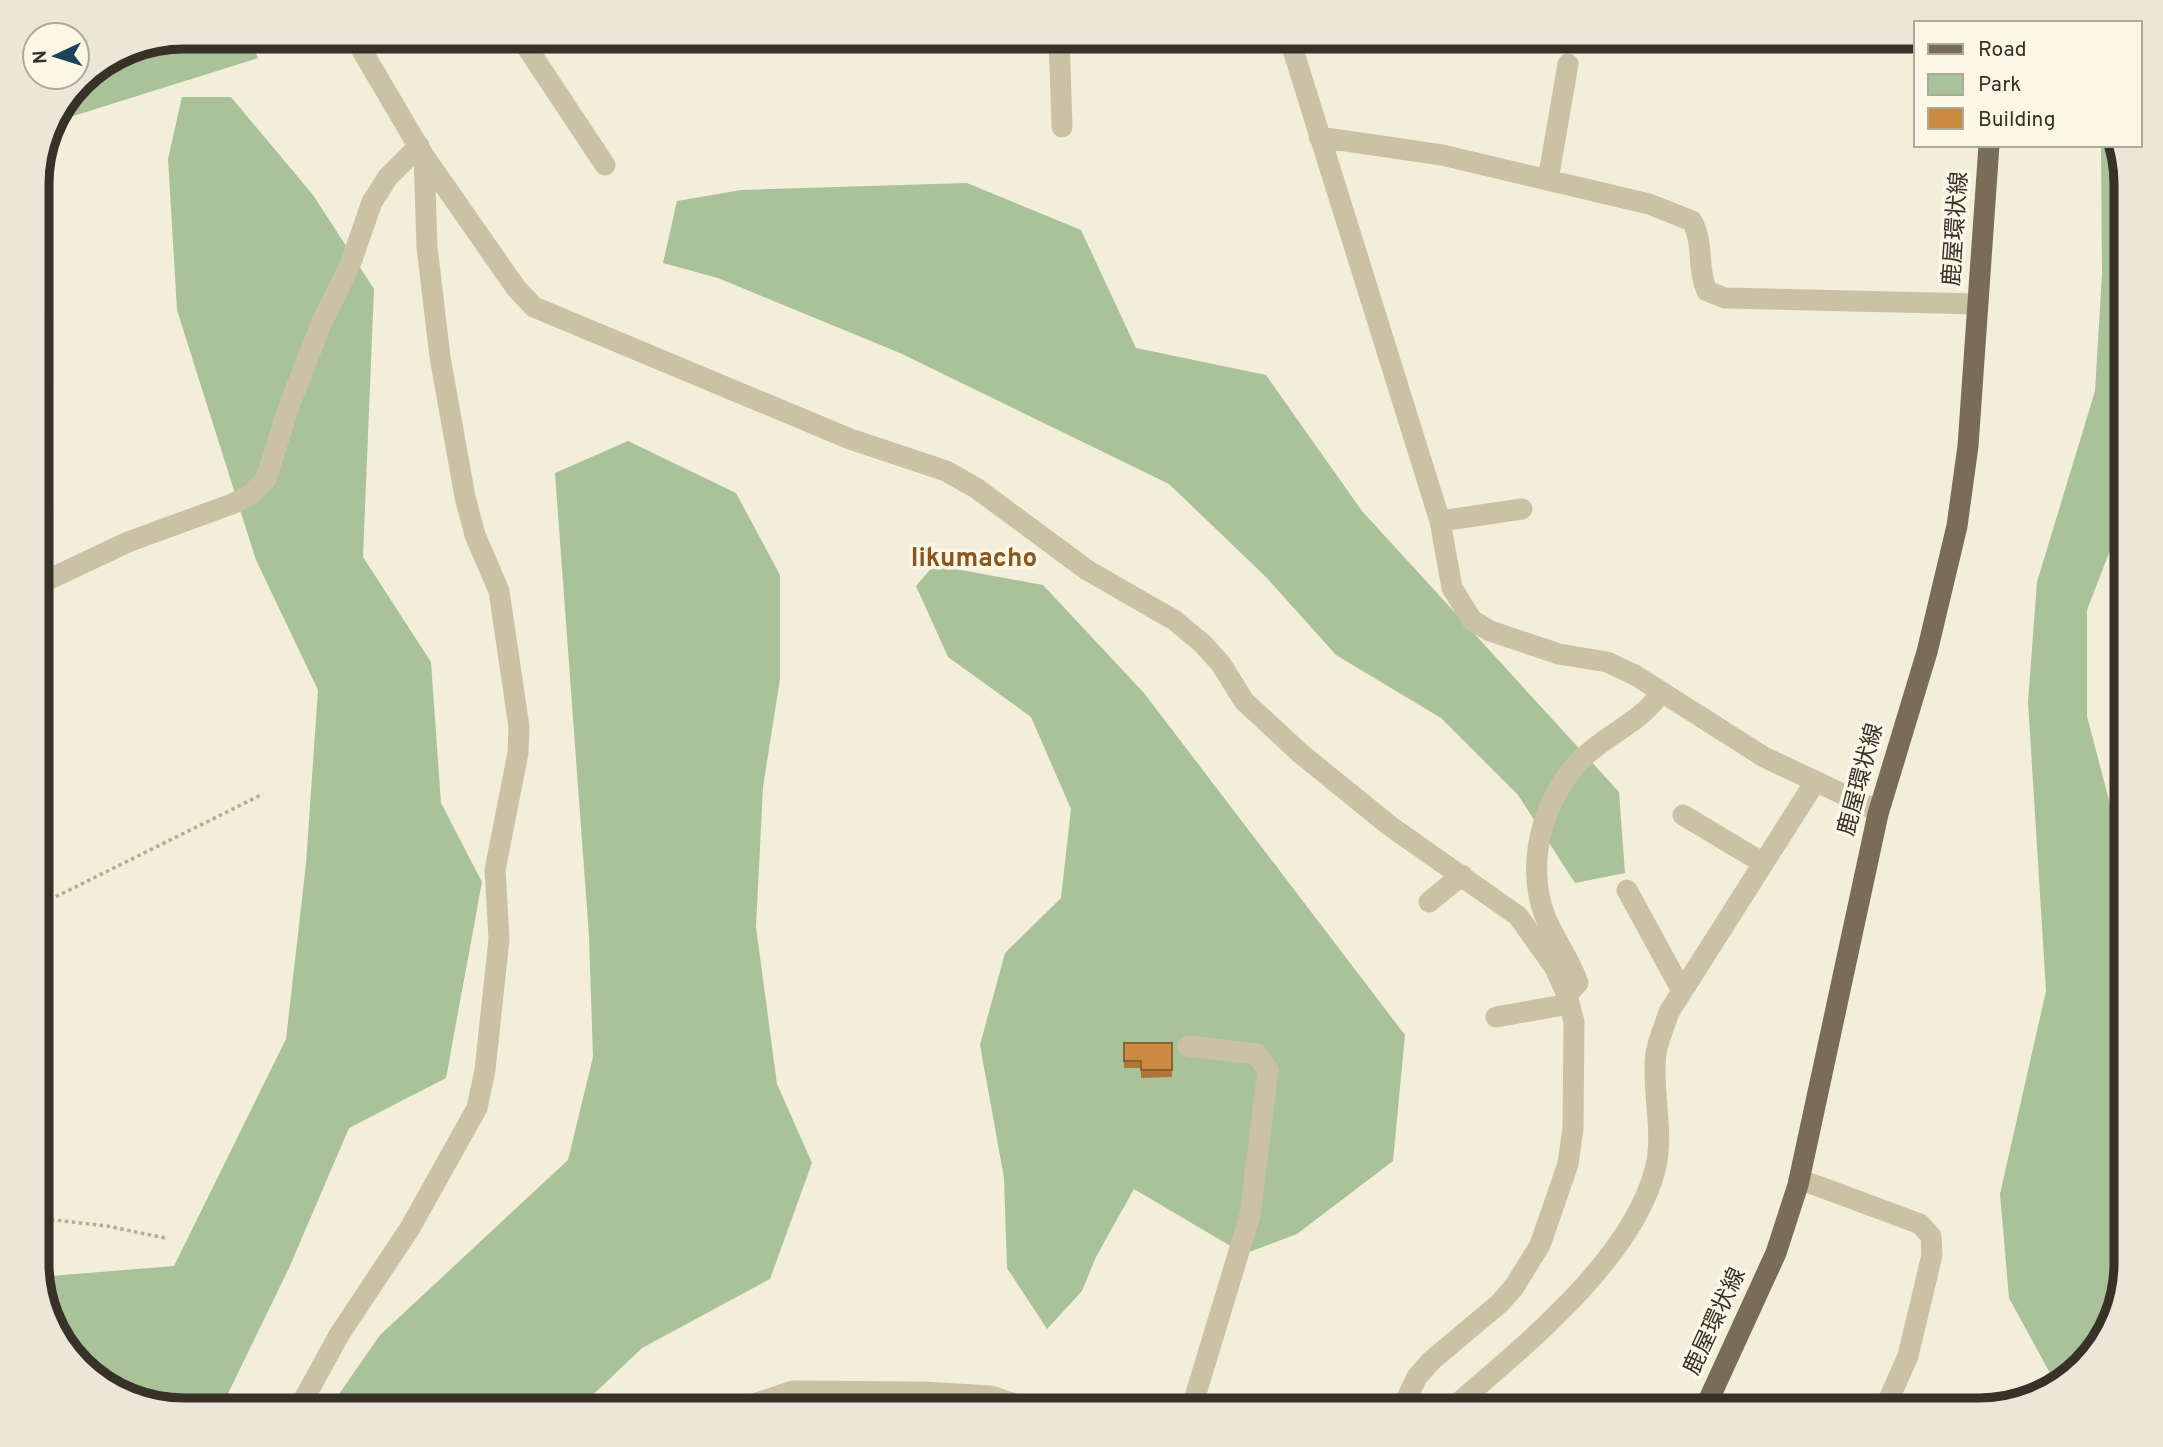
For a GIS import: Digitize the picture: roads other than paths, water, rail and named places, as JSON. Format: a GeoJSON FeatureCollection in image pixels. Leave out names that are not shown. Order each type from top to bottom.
{"type":"FeatureCollection","features":[{"type":"Feature","properties":{"kind":"main road","name":"鹿屋環状線"},"geometry":{"type":"LineString","coordinates":[[1710,1398],[1776,1253],[1799,1179],[1878,814],[1927,652],[1957,526],[1968,446],[1989,147]]}},
{"type":"Feature","properties":{"kind":"street"},"geometry":{"type":"LineString","coordinates":[[361,49],[422,151],[516,288],[534,307],[850,439],[946,471],[976,488],[1087,570],[1174,620],[1202,643],[1221,664],[1244,701],[1300,753],[1390,825],[1518,916],[1555,968],[1568,999],[1574,1023],[1573,1128],[1568,1164],[1540,1245],[1500,1303],[1431,1361],[1417,1377],[1407,1398]]}},
{"type":"Feature","properties":{"kind":"street"},"geometry":{"type":"LineString","coordinates":[[528,49],[605,165]]}},
{"type":"Feature","properties":{"kind":"street"},"geometry":{"type":"LineString","coordinates":[[1059,49],[1062,127]]}},
{"type":"Feature","properties":{"kind":"street"},"geometry":{"type":"LineString","coordinates":[[1293,49],[1440,521],[1452,588],[1472,620],[1490,631],[1559,654],[1607,662],[1661,692],[1764,757],[1868,806],[1878,814]]}},
{"type":"Feature","properties":{"kind":"street"},"geometry":{"type":"LineString","coordinates":[[1548,180],[1568,64]]}},
{"type":"Feature","properties":{"kind":"street"},"geometry":{"type":"LineString","coordinates":[[1319,137],[1442,155],[1649,204],[1692,221],[1701,238],[1700,275],[1707,291],[1725,298],[1977,304]]}},
{"type":"Feature","properties":{"kind":"street"},"geometry":{"type":"LineString","coordinates":[[49,579],[128,542],[233,505],[250,495],[265,479],[289,406],[322,322],[350,265],[373,202],[388,177],[422,151]]}},
{"type":"Feature","properties":{"kind":"street"},"geometry":{"type":"LineString","coordinates":[[305,1398],[339,1335],[410,1228],[477,1108],[485,1070],[499,939],[495,870],[518,753],[519,727],[499,592],[471,523],[440,357],[427,247],[422,151]]}},
{"type":"Feature","properties":{"kind":"street"},"geometry":{"type":"LineString","coordinates":[[1440,521],[1522,509]]}},
{"type":"Feature","properties":{"kind":"street"},"geometry":{"type":"LineString","coordinates":[[1496,1017],[1568,999],[1578,983],[1545,916],[1539,894],[1540,837],[1554,794],[1569,770],[1592,750],[1650,710],[1661,692]]}},
{"type":"Feature","properties":{"kind":"street"},"geometry":{"type":"LineString","coordinates":[[1464,1398],[1554,1318],[1607,1258],[1643,1202],[1656,1169],[1656,1052],[1669,1012],[1815,782]]}},
{"type":"Feature","properties":{"kind":"street"},"geometry":{"type":"LineString","coordinates":[[1683,816],[1763,863]]}},
{"type":"Feature","properties":{"kind":"street"},"geometry":{"type":"LineString","coordinates":[[1429,902],[1462,874]]}},
{"type":"Feature","properties":{"kind":"street"},"geometry":{"type":"LineString","coordinates":[[1627,890],[1682,991]]}},
{"type":"Feature","properties":{"kind":"street"},"geometry":{"type":"LineString","coordinates":[[1188,1046],[1256,1054],[1268,1070],[1250,1215],[1195,1398]]}},
{"type":"Feature","properties":{"kind":"street"},"geometry":{"type":"LineString","coordinates":[[1799,1179],[1920,1224],[1931,1236],[1932,1255],[1908,1356],[1889,1398]]}},
{"type":"Feature","properties":{"kind":"street"},"geometry":{"type":"LineString","coordinates":[[772,1398],[793,1391],[924,1392],[997,1398]]}},
{"type":"Feature","properties":{"kind":"district","name":"Iikumacho"},"geometry":{"type":"Point","coordinates":[974,559]}}]}
